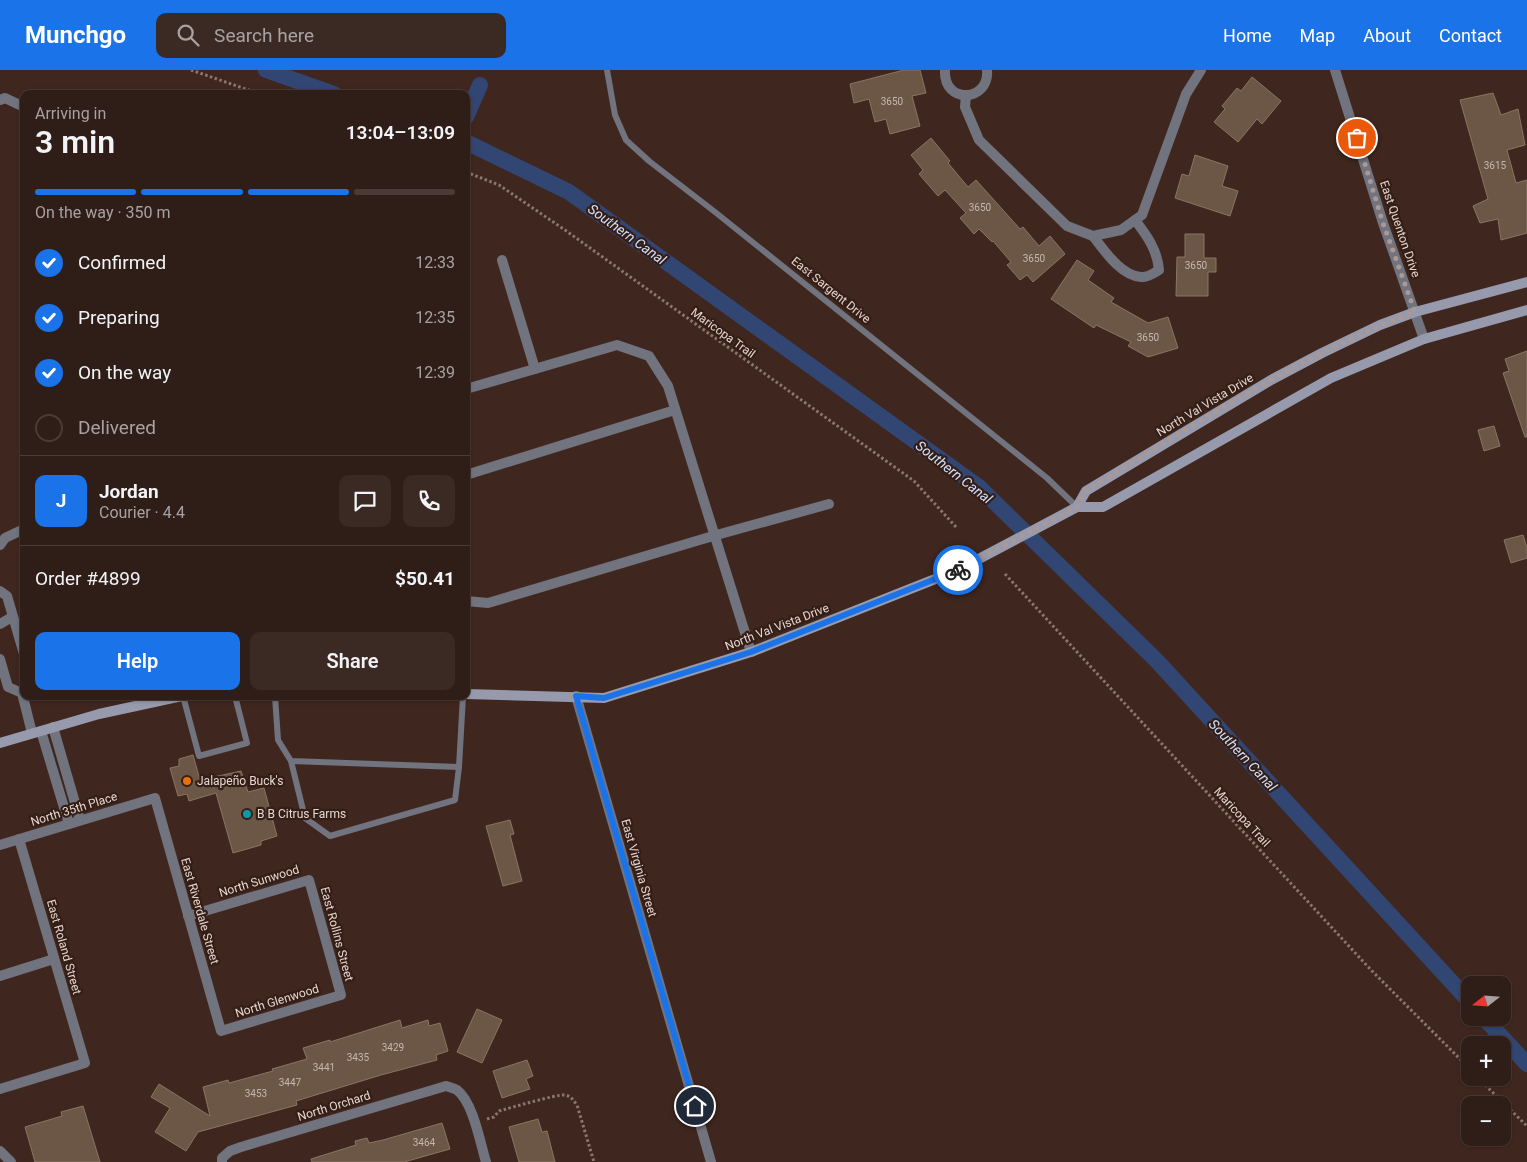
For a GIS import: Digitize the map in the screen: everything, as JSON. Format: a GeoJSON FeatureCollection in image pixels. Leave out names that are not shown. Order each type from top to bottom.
{"type":"FeatureCollection","features":[{"type":"Feature","properties":{"kind":"main road","name":"North Val Vista Drive"},"geometry":{"type":"LineString","coordinates":[[1077,507],[1086,491],[1271,380],[1322,353],[1415,312],[1527,282]]}},
{"type":"Feature","properties":{"kind":"main road","name":"North Val Vista Drive"},"geometry":{"type":"LineString","coordinates":[[470,695],[604,698],[751,652],[958,570],[1077,507],[1104,507],[1330,378],[1424,339],[1527,310]]}},
{"type":"Feature","properties":{"kind":"main road"},"geometry":{"type":"LineString","coordinates":[[0,742],[159,700]]}},
{"type":"Feature","properties":{"kind":"street"},"geometry":{"type":"LineString","coordinates":[[945,70],[946,83],[950,89],[956,93],[966,95],[976,93],[982,88],[986,82],[987,70]]}},
{"type":"Feature","properties":{"kind":"street"},"geometry":{"type":"LineString","coordinates":[[1093,236],[1120,230],[1142,215],[1186,94],[1201,70]]}},
{"type":"Feature","properties":{"kind":"street","name":"East Quenton Drive"},"geometry":{"type":"LineString","coordinates":[[1336,70],[1383,223],[1424,339]]}},
{"type":"Feature","properties":{"kind":"street"},"geometry":{"type":"LineString","coordinates":[[966,95],[965,108],[979,140],[1067,226],[1093,236],[1111,261],[1141,278],[1159,270],[1158,258],[1151,242],[1135,220]]}},
{"type":"Feature","properties":{"kind":"street"},"geometry":{"type":"LineString","coordinates":[[0,100],[4,98],[20,106]]}},
{"type":"Feature","properties":{"kind":"street"},"geometry":{"type":"LineString","coordinates":[[502,260],[535,369]]}},
{"type":"Feature","properties":{"kind":"street"},"geometry":{"type":"LineString","coordinates":[[470,388],[617,344],[649,356],[668,386],[713,536],[751,652]]}},
{"type":"Feature","properties":{"kind":"street"},"geometry":{"type":"LineString","coordinates":[[470,474],[675,410]]}},
{"type":"Feature","properties":{"kind":"street"},"geometry":{"type":"LineString","coordinates":[[470,601],[488,603],[713,536],[829,504]]}},
{"type":"Feature","properties":{"kind":"street"},"geometry":{"type":"LineString","coordinates":[[0,543],[20,530]]}},
{"type":"Feature","properties":{"kind":"street"},"geometry":{"type":"LineString","coordinates":[[0,590],[7,596],[20,642]]}},
{"type":"Feature","properties":{"kind":"street"},"geometry":{"type":"LineString","coordinates":[[0,624],[12,617]]}},
{"type":"Feature","properties":{"kind":"street"},"geometry":{"type":"LineString","coordinates":[[0,659],[8,686],[20,691]]}},
{"type":"Feature","properties":{"kind":"street","name":"East Virginia Street"},"geometry":{"type":"LineString","coordinates":[[576,696],[711,1162]]}},
{"type":"Feature","properties":{"kind":"street"},"geometry":{"type":"LineString","coordinates":[[26,700],[69,824]]}},
{"type":"Feature","properties":{"kind":"street"},"geometry":{"type":"LineString","coordinates":[[53,727],[80,820]]}},
{"type":"Feature","properties":{"kind":"street"},"geometry":{"type":"LineString","coordinates":[[60,795],[72,792]]}},
{"type":"Feature","properties":{"kind":"street","name":"North 35th Place"},"geometry":{"type":"LineString","coordinates":[[0,845],[155,798]]}},
{"type":"Feature","properties":{"kind":"street","name":"East Riverdale Street"},"geometry":{"type":"LineString","coordinates":[[155,798],[221,1031]]}},
{"type":"Feature","properties":{"kind":"street","name":"East Roland Street"},"geometry":{"type":"LineString","coordinates":[[0,1089],[85,1063],[19,839]]}},
{"type":"Feature","properties":{"kind":"street","name":"North Sunwood"},"geometry":{"type":"LineString","coordinates":[[188,916],[309,880]]}},
{"type":"Feature","properties":{"kind":"street","name":"East Rollins Street"},"geometry":{"type":"LineString","coordinates":[[309,880],[341,996]]}},
{"type":"Feature","properties":{"kind":"street"},"geometry":{"type":"LineString","coordinates":[[0,976],[54,959]]}},
{"type":"Feature","properties":{"kind":"street","name":"North Glenwood"},"geometry":{"type":"LineString","coordinates":[[221,1031],[341,996]]}},
{"type":"Feature","properties":{"kind":"street","name":"North Orchard"},"geometry":{"type":"LineString","coordinates":[[222,1160],[230,1151],[241,1147],[446,1086],[455,1089],[463,1096],[474,1123]]}},
{"type":"Feature","properties":{"kind":"street"},"geometry":{"type":"LineString","coordinates":[[474,1123],[486,1162]]}},
{"type":"Feature","properties":{"kind":"street"},"geometry":{"type":"LineString","coordinates":[[0,1151],[11,1162]]}},
{"type":"Feature","properties":{"kind":"lane","name":"East Sargent Drive"},"geometry":{"type":"LineString","coordinates":[[606,70],[615,115],[626,140],[649,162],[723,218],[1047,478],[1077,507]]}},
{"type":"Feature","properties":{"kind":"lane"},"geometry":{"type":"LineString","coordinates":[[183,700],[199,756],[247,743],[236,700]]}},
{"type":"Feature","properties":{"kind":"lane"},"geometry":{"type":"LineString","coordinates":[[275,700],[278,740],[291,761],[305,818],[330,836],[454,800],[465,700]]}},
{"type":"Feature","properties":{"kind":"lane"},"geometry":{"type":"LineString","coordinates":[[291,761],[459,767]]}},
{"type":"Feature","properties":{"kind":"path"},"geometry":{"type":"LineString","coordinates":[[191,70],[248,90]]}},
{"type":"Feature","properties":{"kind":"path","name":"Maricopa Trail"},"geometry":{"type":"LineString","coordinates":[[470,174],[499,186],[566,230],[914,480],[956,527]]}},
{"type":"Feature","properties":{"kind":"path","name":"Maricopa Trail"},"geometry":{"type":"LineString","coordinates":[[1005,574],[1371,970],[1461,1060]]}},
{"type":"Feature","properties":{"kind":"path"},"geometry":{"type":"LineString","coordinates":[[1486,1086],[1527,1126]]}},
{"type":"Feature","properties":{"kind":"path"},"geometry":{"type":"LineString","coordinates":[[474,1123],[494,1117],[499,1111],[553,1096],[566,1095],[572,1098],[579,1109],[594,1162]]}},
{"type":"Feature","properties":{"kind":"building"},"geometry":{"type":"Polygon","coordinates":[[[904,70],[920,70],[926,93],[912,96],[920,126],[890,134],[886,119],[875,122],[869,99],[854,103],[850,84],[904,70]]]}},
{"type":"Feature","properties":{"kind":"building"},"geometry":{"type":"Polygon","coordinates":[[[1252,77],[1281,101],[1262,124],[1257,119],[1238,142],[1214,122],[1225,109],[1222,106],[1237,88],[1241,91],[1252,77]]]}},
{"type":"Feature","properties":{"kind":"building"},"geometry":{"type":"Polygon","coordinates":[[[1493,93],[1501,115],[1518,109],[1525,145],[1507,150],[1516,183],[1527,180],[1527,233],[1501,240],[1498,219],[1480,223],[1473,206],[1488,199],[1460,100],[1493,93]]]}},
{"type":"Feature","properties":{"kind":"building"},"geometry":{"type":"Polygon","coordinates":[[[931,138],[968,187],[976,180],[1020,229],[1023,227],[1039,246],[1050,236],[1065,254],[1033,282],[1027,275],[1020,280],[1007,265],[1011,262],[993,241],[979,229],[974,234],[960,218],[966,213],[945,190],[938,196],[919,174],[923,170],[911,155],[931,138]]]}},
{"type":"Feature","properties":{"kind":"building"},"geometry":{"type":"Polygon","coordinates":[[[1195,155],[1228,166],[1222,186],[1238,191],[1230,216],[1175,198],[1182,174],[1189,176],[1195,155]]]}},
{"type":"Feature","properties":{"kind":"building"},"geometry":{"type":"Polygon","coordinates":[[[1185,234],[1204,234],[1204,258],[1216,258],[1216,272],[1208,272],[1208,296],[1176,296],[1177,257],[1185,257],[1185,234]]]}},
{"type":"Feature","properties":{"kind":"building"},"geometry":{"type":"Polygon","coordinates":[[[1077,260],[1094,271],[1088,280],[1114,298],[1111,302],[1148,323],[1168,317],[1178,348],[1148,357],[1128,346],[1131,342],[1096,325],[1094,328],[1051,299],[1077,260]]]}},
{"type":"Feature","properties":{"kind":"building"},"geometry":{"type":"Polygon","coordinates":[[[1527,351],[1527,437],[1525,437],[1503,373],[1509,371],[1505,359],[1527,351]]]}},
{"type":"Feature","properties":{"kind":"building"},"geometry":{"type":"Polygon","coordinates":[[[1494,426],[1500,446],[1484,451],[1478,430],[1494,426]]]}},
{"type":"Feature","properties":{"kind":"building"},"geometry":{"type":"Polygon","coordinates":[[[1523,535],[1527,548],[1527,558],[1511,563],[1504,540],[1523,535]]]}},
{"type":"Feature","properties":{"kind":"building","name":"B B Citrus Farms"},"geometry":{"type":"Polygon","coordinates":[[[193,755],[200,780],[241,771],[248,792],[264,788],[277,836],[261,841],[261,845],[233,853],[216,793],[189,801],[187,794],[178,796],[170,768],[179,766],[179,759],[193,755]]]}},
{"type":"Feature","properties":{"kind":"building"},"geometry":{"type":"Polygon","coordinates":[[[510,820],[514,834],[510,835],[522,881],[503,886],[486,826],[510,820]]]}},
{"type":"Feature","properties":{"kind":"building"},"geometry":{"type":"Polygon","coordinates":[[[477,1009],[502,1020],[482,1063],[457,1052],[477,1009]]]}},
{"type":"Feature","properties":{"kind":"building"},"geometry":{"type":"Polygon","coordinates":[[[400,1020],[402,1028],[428,1020],[429,1026],[440,1023],[448,1051],[436,1055],[437,1060],[296,1101],[297,1105],[198,1132],[186,1151],[155,1132],[170,1108],[151,1097],[159,1084],[210,1116],[203,1087],[228,1080],[229,1083],[273,1071],[272,1069],[307,1059],[303,1048],[330,1040],[330,1042],[400,1020]]]}},
{"type":"Feature","properties":{"kind":"building"},"geometry":{"type":"Polygon","coordinates":[[[527,1060],[533,1076],[526,1079],[530,1089],[502,1098],[493,1071],[527,1060]]]}},
{"type":"Feature","properties":{"kind":"building"},"geometry":{"type":"Polygon","coordinates":[[[83,1106],[100,1162],[35,1162],[25,1127],[62,1116],[61,1112],[83,1106]]]}},
{"type":"Feature","properties":{"kind":"building"},"geometry":{"type":"Polygon","coordinates":[[[538,1119],[542,1132],[547,1131],[555,1162],[519,1162],[509,1127],[538,1119]]]}},
{"type":"Feature","properties":{"kind":"building"},"geometry":{"type":"Polygon","coordinates":[[[442,1123],[450,1149],[404,1162],[312,1162],[311,1159],[356,1145],[355,1141],[367,1138],[369,1143],[442,1123]]]}},
{"type":"Feature","properties":{"kind":"waterway","name":"Southern Canal"},"geometry":{"type":"LineString","coordinates":[[266,70],[323,90]]}},
{"type":"Feature","properties":{"kind":"waterway"},"geometry":{"type":"LineString","coordinates":[[470,108],[480,85]]}},
{"type":"Feature","properties":{"kind":"waterway","name":"Southern Canal"},"geometry":{"type":"LineString","coordinates":[[470,144],[569,192],[979,487],[1157,661],[1461,992]]}},
{"type":"Feature","properties":{"kind":"waterway","name":"Southern Canal"},"geometry":{"type":"LineString","coordinates":[[1491,1026],[1527,1064]]}},
{"type":"Feature","properties":{"kind":"way so far"},"geometry":{"type":"LineString","coordinates":[[958,570],[1077,507],[1086,491],[1271,380],[1351,339],[1415,312],[1383,223],[1357,138]]}},
{"type":"Feature","properties":{"kind":"place","name":"Jalapeño Buck's"},"geometry":{"type":"Point","coordinates":[187,781]}},
{"type":"Feature","properties":{"kind":"place","name":"B B Citrus Farms"},"geometry":{"type":"Point","coordinates":[247,814]}},
{"type":"Feature","properties":{"kind":"route"},"geometry":{"type":"LineString","coordinates":[[695,1106],[576,696],[604,698],[751,652],[958,570]]}}]}
